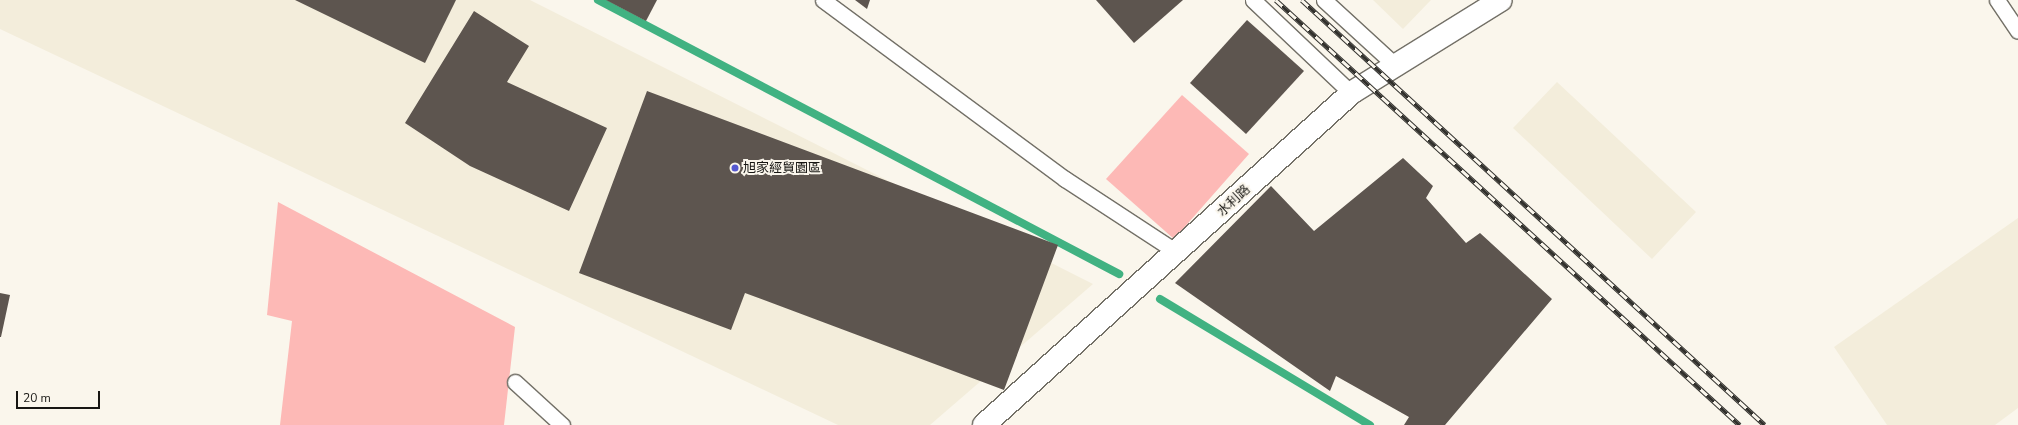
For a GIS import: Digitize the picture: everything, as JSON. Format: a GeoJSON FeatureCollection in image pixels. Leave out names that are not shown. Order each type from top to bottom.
{"type":"FeatureCollection","features":[{"type":"Feature","properties":{"kind":"street","name":"水利路"},"geometry":{"type":"LineString","coordinates":[[984,425],[1178,253],[1351,92],[1396,66],[1501,0]]}},
{"type":"Feature","properties":{"kind":"lane"},"geometry":{"type":"LineString","coordinates":[[823,0],[1065,179],[1178,253]]}},
{"type":"Feature","properties":{"kind":"lane"},"geometry":{"type":"LineString","coordinates":[[1253,0],[1351,92]]}},
{"type":"Feature","properties":{"kind":"lane"},"geometry":{"type":"LineString","coordinates":[[1324,0],[1396,66]]}},
{"type":"Feature","properties":{"kind":"lane"},"geometry":{"type":"LineString","coordinates":[[1997,0],[2018,31]]}},
{"type":"Feature","properties":{"kind":"lane"},"geometry":{"type":"LineString","coordinates":[[515,382],[562,425]]}},
{"type":"Feature","properties":{"kind":"shaded area"},"geometry":{"type":"Polygon","coordinates":[[[0,0],[530,0],[1093,284],[930,425],[838,425],[0,29],[0,0]]]}},
{"type":"Feature","properties":{"kind":"shaded area"},"geometry":{"type":"Polygon","coordinates":[[[1373,0],[1431,0],[1403,29],[1373,0]]]}},
{"type":"Feature","properties":{"kind":"shaded area"},"geometry":{"type":"Polygon","coordinates":[[[1557,82],[1696,212],[1652,259],[1513,128],[1557,82]]]}},
{"type":"Feature","properties":{"kind":"shaded area"},"geometry":{"type":"Polygon","coordinates":[[[1182,95],[1249,154],[1174,239],[1106,179],[1182,95]]]}},
{"type":"Feature","properties":{"kind":"shaded area"},"geometry":{"type":"Polygon","coordinates":[[[278,202],[515,327],[504,425],[280,425],[292,321],[267,315],[278,202]]]}},
{"type":"Feature","properties":{"kind":"shaded area"},"geometry":{"type":"Polygon","coordinates":[[[2018,218],[2018,408],[1995,425],[1887,425],[1834,347],[2018,218]]]}},
{"type":"Feature","properties":{"kind":"building"},"geometry":{"type":"Polygon","coordinates":[[[295,0],[456,0],[425,63],[295,0]]]}},
{"type":"Feature","properties":{"kind":"building"},"geometry":{"type":"Polygon","coordinates":[[[606,0],[657,0],[646,21],[606,0]]]}},
{"type":"Feature","properties":{"kind":"building"},"geometry":{"type":"Polygon","coordinates":[[[855,0],[870,0],[867,9],[855,0]]]}},
{"type":"Feature","properties":{"kind":"building"},"geometry":{"type":"Polygon","coordinates":[[[1096,0],[1183,0],[1134,43],[1096,0]]]}},
{"type":"Feature","properties":{"kind":"building"},"geometry":{"type":"Polygon","coordinates":[[[474,11],[529,46],[507,82],[607,128],[569,211],[470,166],[405,123],[474,11]]]}},
{"type":"Feature","properties":{"kind":"building"},"geometry":{"type":"Polygon","coordinates":[[[1247,20],[1304,71],[1246,134],[1190,83],[1247,20]]]}},
{"type":"Feature","properties":{"kind":"building","name":"旭家經貿園區"},"geometry":{"type":"Polygon","coordinates":[[[647,91],[1058,245],[1004,390],[745,293],[731,330],[579,273],[647,91]]]}},
{"type":"Feature","properties":{"kind":"building"},"geometry":{"type":"Polygon","coordinates":[[[1403,158],[1433,186],[1426,198],[1466,243],[1480,233],[1552,299],[1445,425],[1404,425],[1409,417],[1336,376],[1330,391],[1175,283],[1271,186],[1314,231],[1403,158]]]}},
{"type":"Feature","properties":{"kind":"building"},"geometry":{"type":"Polygon","coordinates":[[[0,293],[10,295],[1,337],[0,337],[0,293]]]}},
{"type":"Feature","properties":{"kind":"waterway"},"geometry":{"type":"LineString","coordinates":[[598,0],[1119,274]]}},
{"type":"Feature","properties":{"kind":"waterway"},"geometry":{"type":"LineString","coordinates":[[1160,299],[1370,425]]}},
{"type":"Feature","properties":{"kind":"railway"},"geometry":{"type":"LineString","coordinates":[[1276,0],[1740,425]]}},
{"type":"Feature","properties":{"kind":"railway"},"geometry":{"type":"LineString","coordinates":[[1302,0],[1765,425]]}},
{"type":"Feature","properties":{"kind":"place","name":"旭家經貿園區"},"geometry":{"type":"Point","coordinates":[735,168]}}]}
